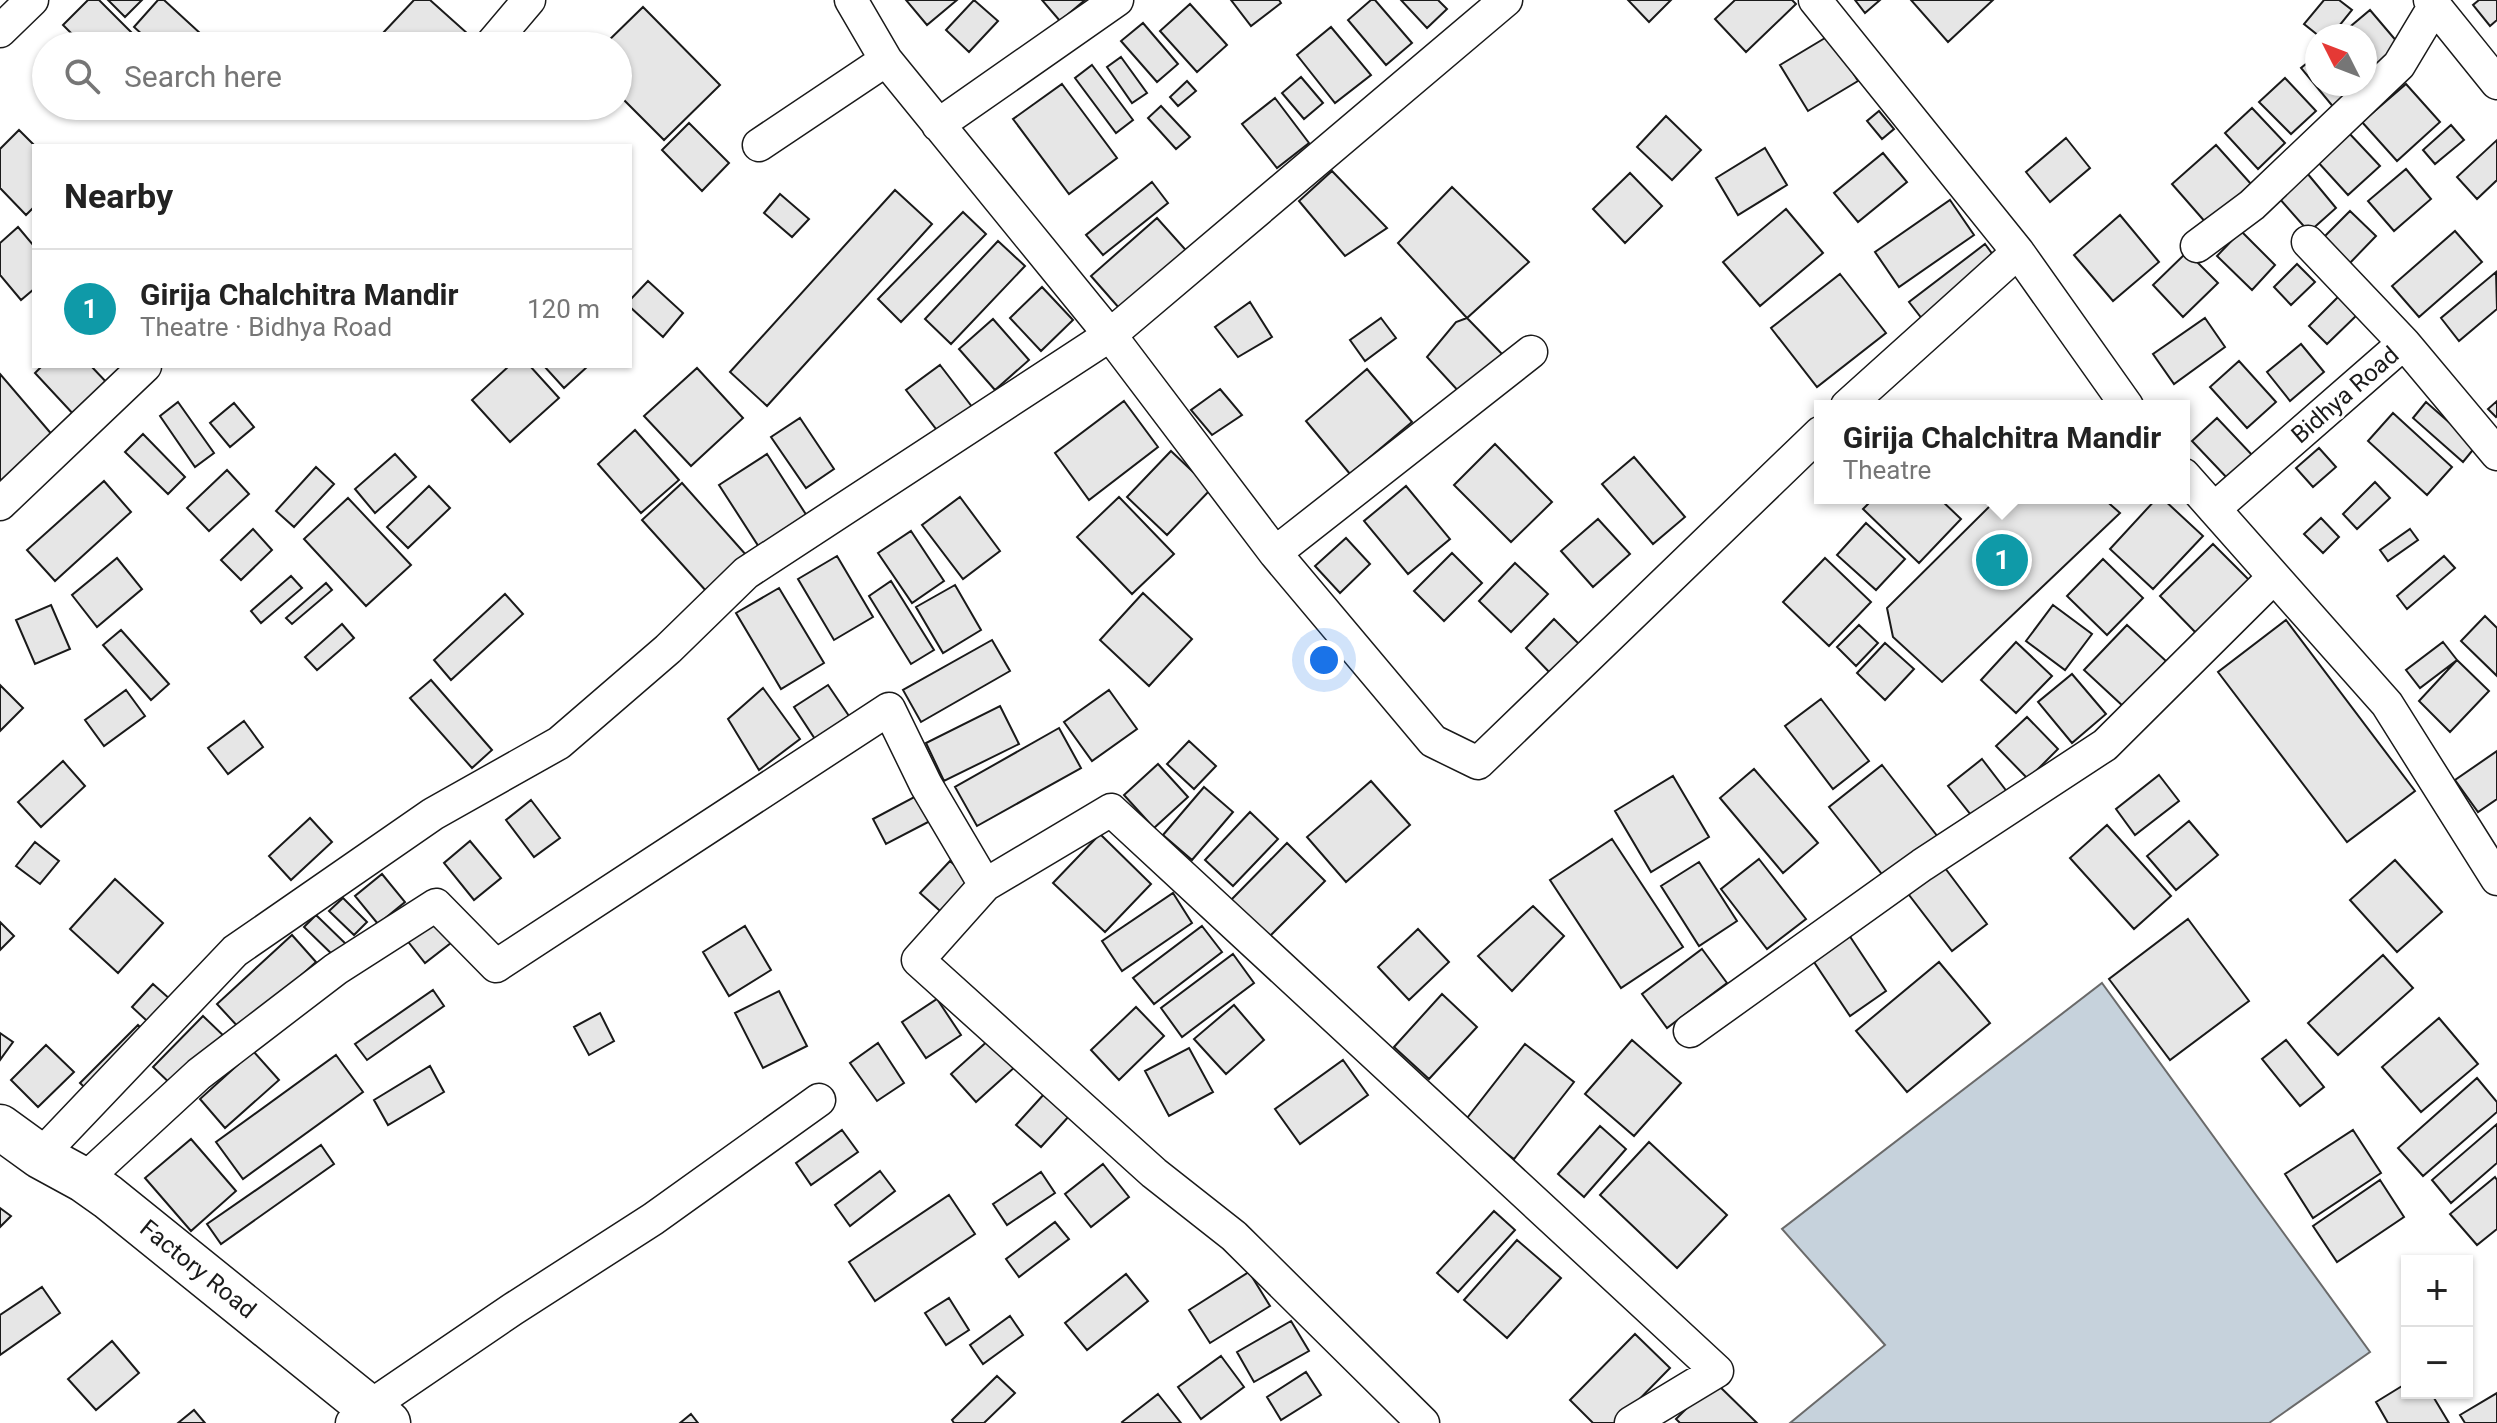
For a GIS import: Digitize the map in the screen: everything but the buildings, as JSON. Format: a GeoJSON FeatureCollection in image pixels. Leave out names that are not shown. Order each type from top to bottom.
{"type":"FeatureCollection","features":[{"type":"Feature","properties":{"kind":"main road","name":"Factory Road"},"geometry":{"type":"LineString","coordinates":[[0,1127],[40,1156],[108,1197],[370,1418]]}},
{"type":"Feature","properties":{"kind":"street"},"geometry":{"type":"LineString","coordinates":[[0,31],[32,0]]}},
{"type":"Feature","properties":{"kind":"street"},"geometry":{"type":"LineString","coordinates":[[502,32],[529,0]]}},
{"type":"Feature","properties":{"kind":"street"},"geometry":{"type":"LineString","coordinates":[[851,0],[886,60],[1110,335],[1275,553],[1433,741],[1478,763],[1814,439]]}},
{"type":"Feature","properties":{"kind":"street"},"geometry":{"type":"LineString","coordinates":[[938,125],[1117,0]]}},
{"type":"Feature","properties":{"kind":"street"},"geometry":{"type":"LineString","coordinates":[[40,1156],[235,951],[433,814],[559,743],[668,649],[746,573],[1110,335],[1506,0]]}},
{"type":"Feature","properties":{"kind":"street"},"geometry":{"type":"LineString","coordinates":[[1815,0],[2018,252],[2123,400]]}},
{"type":"Feature","properties":{"kind":"street"},"geometry":{"type":"LineString","coordinates":[[2197,246],[2252,205],[2399,65],[2433,3],[2497,83]]}},
{"type":"Feature","properties":{"kind":"street"},"geometry":{"type":"LineString","coordinates":[[759,145],[886,60]]}},
{"type":"Feature","properties":{"kind":"street"},"geometry":{"type":"LineString","coordinates":[[2308,242],[2404,343]]}},
{"type":"Feature","properties":{"kind":"street"},"geometry":{"type":"LineString","coordinates":[[1854,400],[2018,252]]}},
{"type":"Feature","properties":{"kind":"street","name":"Bidhya Road"},"geometry":{"type":"LineString","coordinates":[[2214,509],[2404,343],[2497,454]]}},
{"type":"Feature","properties":{"kind":"street"},"geometry":{"type":"LineString","coordinates":[[1275,553],[1531,352]]}},
{"type":"Feature","properties":{"kind":"street"},"geometry":{"type":"LineString","coordinates":[[0,504],[143,368]]}},
{"type":"Feature","properties":{"kind":"street"},"geometry":{"type":"LineString","coordinates":[[2190,482],[2387,704],[2497,879]]}},
{"type":"Feature","properties":{"kind":"street"},"geometry":{"type":"LineString","coordinates":[[1690,1031],[1922,865],[2105,745],[2274,577]]}},
{"type":"Feature","properties":{"kind":"street"},"geometry":{"type":"LineString","coordinates":[[84,1180],[199,1074],[336,969],[436,905],[496,966],[889,709],[926,785],[985,885]]}},
{"type":"Feature","properties":{"kind":"street"},"geometry":{"type":"LineString","coordinates":[[1423,1423],[1234,1236],[1154,1173],[918,960],[985,885],[1111,810],[1717,1371],[1631,1423]]}},
{"type":"Feature","properties":{"kind":"street"},"geometry":{"type":"LineString","coordinates":[[370,1418],[513,1309],[653,1219],[819,1100]]}},
{"type":"Feature","properties":{"kind":"shaded area"},"geometry":{"type":"Polygon","coordinates":[[[2102,983],[2370,1352],[2269,1423],[1790,1423],[1885,1345],[1782,1229],[2102,983]]]}},
{"type":"Feature","properties":{"kind":"place","name":"Girija Chalchitra Mandir"},"geometry":{"type":"Point","coordinates":[2002,560]}}]}
